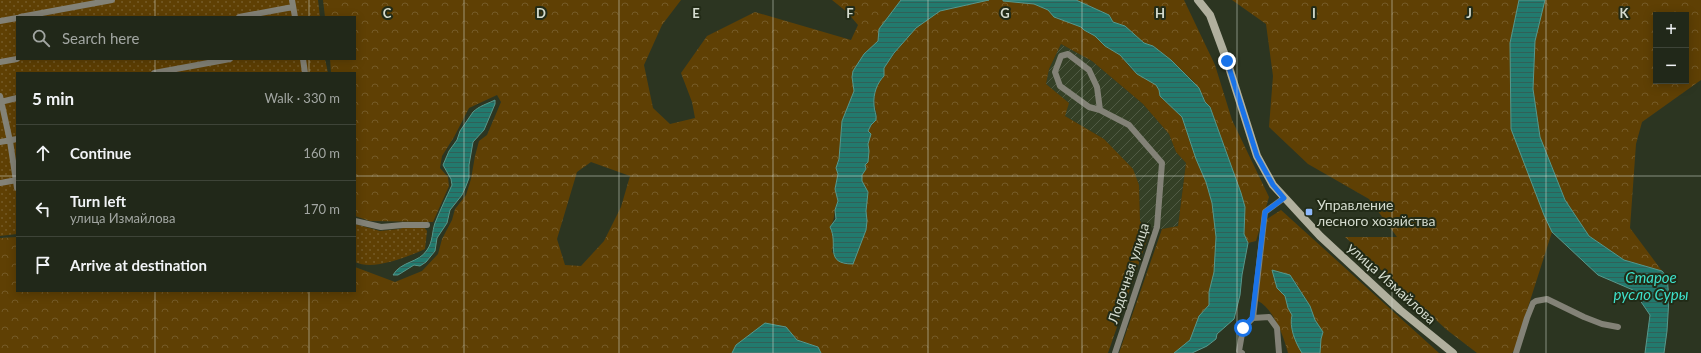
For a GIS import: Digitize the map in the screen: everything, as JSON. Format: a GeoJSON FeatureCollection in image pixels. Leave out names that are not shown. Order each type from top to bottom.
{"type":"FeatureCollection","features":[{"type":"Feature","properties":{"kind":"main road","name":"улица Измайлова"},"geometry":{"type":"LineString","coordinates":[[1198,0],[1210,15],[1227,61],[1257,156],[1273,185],[1316,232],[1400,310],[1453,353]]}},
{"type":"Feature","properties":{"kind":"street"},"geometry":{"type":"LineString","coordinates":[[25,16],[112,0]]}},
{"type":"Feature","properties":{"kind":"street"},"geometry":{"type":"LineString","coordinates":[[292,0],[295,16]]}},
{"type":"Feature","properties":{"kind":"street"},"geometry":{"type":"LineString","coordinates":[[244,16],[293,7]]}},
{"type":"Feature","properties":{"kind":"street"},"geometry":{"type":"LineString","coordinates":[[0,21],[16,18]]}},
{"type":"Feature","properties":{"kind":"street","name":"Лодочная улица"},"geometry":{"type":"LineString","coordinates":[[1100,110],[1097,87],[1090,70],[1068,54],[1061,56],[1055,72],[1060,86],[1089,107],[1100,110],[1129,125],[1162,163],[1157,227],[1114,353]]}},
{"type":"Feature","properties":{"kind":"street"},"geometry":{"type":"LineString","coordinates":[[0,62],[16,59]]}},
{"type":"Feature","properties":{"kind":"street"},"geometry":{"type":"LineString","coordinates":[[159,72],[225,60]]}},
{"type":"Feature","properties":{"kind":"street"},"geometry":{"type":"LineString","coordinates":[[303,60],[305,72]]}},
{"type":"Feature","properties":{"kind":"street"},"geometry":{"type":"LineString","coordinates":[[0,183],[16,180],[10,141],[0,100],[16,98]]}},
{"type":"Feature","properties":{"kind":"street"},"geometry":{"type":"LineString","coordinates":[[0,142],[16,139]]}},
{"type":"Feature","properties":{"kind":"street"},"geometry":{"type":"LineString","coordinates":[[1242,353],[1239,351],[1243,328],[1252,318],[1265,212],[1284,198]]}},
{"type":"Feature","properties":{"kind":"street"},"geometry":{"type":"LineString","coordinates":[[356,221],[382,228],[403,224],[427,225]]}},
{"type":"Feature","properties":{"kind":"street"},"geometry":{"type":"LineString","coordinates":[[1516,353],[1527,318],[1533,303],[1536,301],[1547,299],[1584,317],[1602,324],[1618,327]]}},
{"type":"Feature","properties":{"kind":"street"},"geometry":{"type":"LineString","coordinates":[[1252,318],[1269,317],[1277,328],[1279,353]]}},
{"type":"Feature","properties":{"kind":"shaded area"},"geometry":{"type":"Polygon","coordinates":[[[1061,44],[1092,61],[1143,104],[1169,134],[1176,152],[1186,163],[1178,226],[1162,229],[1151,227],[1140,221],[1139,185],[1104,139],[1065,116],[1046,84],[1049,69],[1061,44]]]}},
{"type":"Feature","properties":{"kind":"green space"},"geometry":{"type":"Polygon","coordinates":[[[0,0],[318,0],[320,16],[16,16],[16,60],[325,60],[328,72],[16,72],[16,234],[0,236],[0,0]]]}},
{"type":"Feature","properties":{"kind":"green space"},"geometry":{"type":"Polygon","coordinates":[[[323,0],[681,0],[662,25],[644,65],[653,108],[670,124],[695,118],[692,102],[681,73],[707,36],[755,12],[851,40],[858,25],[847,12],[832,0],[901,0],[879,35],[878,41],[864,54],[853,71],[854,91],[842,121],[839,159],[836,168],[838,174],[835,189],[838,201],[830,227],[834,239],[832,252],[845,264],[852,264],[866,230],[868,192],[862,181],[862,175],[866,169],[865,165],[868,161],[868,131],[877,115],[874,99],[876,89],[884,76],[884,68],[905,39],[916,28],[940,11],[989,0],[1003,0],[1034,4],[1048,10],[1054,17],[1081,27],[1088,33],[1095,36],[1105,46],[1120,55],[1132,70],[1156,85],[1160,96],[1182,117],[1196,159],[1206,182],[1212,203],[1216,237],[1214,272],[1209,305],[1204,310],[1190,340],[1174,353],[1119,353],[1162,229],[1178,226],[1186,163],[1176,152],[1169,134],[1143,104],[1092,61],[1061,44],[1049,69],[1046,84],[1069,103],[1065,116],[1104,139],[1133,169],[1139,185],[1140,221],[1149,234],[1108,353],[821,353],[818,347],[797,340],[786,327],[736,345],[732,353],[0,353],[0,238],[16,237],[16,292],[356,292],[356,267],[395,282],[422,271],[438,254],[442,239],[452,220],[455,209],[466,195],[479,141],[487,135],[501,102],[497,95],[469,108],[442,156],[440,168],[448,177],[449,186],[433,222],[370,221],[356,216],[356,72],[331,72],[330,60],[356,60],[356,16],[325,16],[323,0]],[[591,162],[577,172],[557,239],[565,265],[581,266],[604,241],[621,207],[630,176],[591,162]]]}},
{"type":"Feature","properties":{"kind":"green space"},"geometry":{"type":"Polygon","coordinates":[[[1076,0],[1184,0],[1215,65],[1232,120],[1269,197],[1256,241],[1248,243],[1244,234],[1245,207],[1241,193],[1210,107],[1205,102],[1203,95],[1193,81],[1171,60],[1153,46],[1144,43],[1125,26],[1113,22],[1109,15],[1076,0]]]}},
{"type":"Feature","properties":{"kind":"green space"},"geometry":{"type":"Polygon","coordinates":[[[1232,0],[1519,0],[1510,43],[1544,215],[1552,232],[1514,351],[1512,353],[1477,353],[1447,330],[1345,237],[1397,237],[1369,199],[1308,164],[1269,127],[1273,76],[1266,24],[1232,0]]]}},
{"type":"Feature","properties":{"kind":"green space"},"geometry":{"type":"Polygon","coordinates":[[[1545,0],[1701,0],[1701,80],[1642,122],[1636,144],[1630,228],[1662,271],[1624,260],[1589,236],[1565,200],[1540,137],[1533,89],[1535,41],[1545,0]]]}},
{"type":"Feature","properties":{"kind":"green space"},"geometry":{"type":"Polygon","coordinates":[[[1281,210],[1439,353],[1320,353],[1323,332],[1314,320],[1310,306],[1294,280],[1273,277],[1277,288],[1285,296],[1288,308],[1292,315],[1291,327],[1302,353],[1288,353],[1281,331],[1273,316],[1258,301],[1267,219],[1281,210]]]}},
{"type":"Feature","properties":{"kind":"green space"},"geometry":{"type":"Polygon","coordinates":[[[356,224],[380,231],[399,229],[409,226],[424,227],[427,231],[425,249],[390,262],[371,265],[356,262],[356,224]]]}},
{"type":"Feature","properties":{"kind":"water"},"geometry":{"type":"Polygon","coordinates":[[[901,0],[989,0],[940,11],[916,28],[894,53],[884,68],[884,76],[879,82],[875,93],[874,109],[876,120],[868,131],[871,134],[868,144],[868,162],[865,165],[866,169],[862,175],[862,181],[868,192],[866,230],[853,264],[844,263],[838,261],[835,257],[830,227],[836,219],[835,210],[838,201],[835,189],[838,174],[836,168],[839,159],[842,121],[854,91],[852,77],[853,71],[864,54],[878,41],[879,29],[901,0]]]}},
{"type":"Feature","properties":{"kind":"water"},"geometry":{"type":"Polygon","coordinates":[[[1003,0],[1076,0],[1109,15],[1113,22],[1125,26],[1144,43],[1153,46],[1171,60],[1199,88],[1205,102],[1210,107],[1241,193],[1245,207],[1244,234],[1248,243],[1240,295],[1234,319],[1217,334],[1216,339],[1207,346],[1192,353],[1174,353],[1190,340],[1199,316],[1209,305],[1209,292],[1214,272],[1216,237],[1212,203],[1206,182],[1196,159],[1182,117],[1160,96],[1156,85],[1137,74],[1120,55],[1105,46],[1095,36],[1081,27],[1054,17],[1048,10],[1034,4],[1003,0]]]}},
{"type":"Feature","properties":{"kind":"water","name":"Старое русло Суры"},"geometry":{"type":"Polygon","coordinates":[[[1519,0],[1545,0],[1535,41],[1533,89],[1540,137],[1565,200],[1589,236],[1624,260],[1662,271],[1667,277],[1669,298],[1664,353],[1645,353],[1650,315],[1633,290],[1598,275],[1552,232],[1544,215],[1511,129],[1510,43],[1519,0]]]}},
{"type":"Feature","properties":{"kind":"water"},"geometry":{"type":"Polygon","coordinates":[[[495,100],[495,104],[484,130],[473,142],[469,165],[469,178],[462,195],[450,210],[447,223],[437,238],[435,251],[426,262],[420,266],[414,265],[398,275],[393,275],[396,270],[424,254],[429,247],[435,223],[452,185],[451,179],[443,165],[449,151],[473,112],[495,100]]]}},
{"type":"Feature","properties":{"kind":"water"},"geometry":{"type":"Polygon","coordinates":[[[1272,270],[1290,275],[1310,306],[1315,320],[1323,332],[1320,353],[1302,353],[1299,349],[1292,329],[1292,315],[1288,308],[1285,296],[1277,288],[1272,270]]]}},
{"type":"Feature","properties":{"kind":"water"},"geometry":{"type":"Polygon","coordinates":[[[765,323],[786,327],[797,340],[818,347],[821,353],[732,353],[736,345],[765,323]]]}},
{"type":"Feature","properties":{"kind":"place","name":"Управление лесного хозяйства"},"geometry":{"type":"Point","coordinates":[1309,212]}},
{"type":"Feature","properties":{"kind":"route"},"geometry":{"type":"LineString","coordinates":[[1227,61],[1257,156],[1273,185],[1284,198],[1265,212],[1252,318],[1243,328]]}}]}
